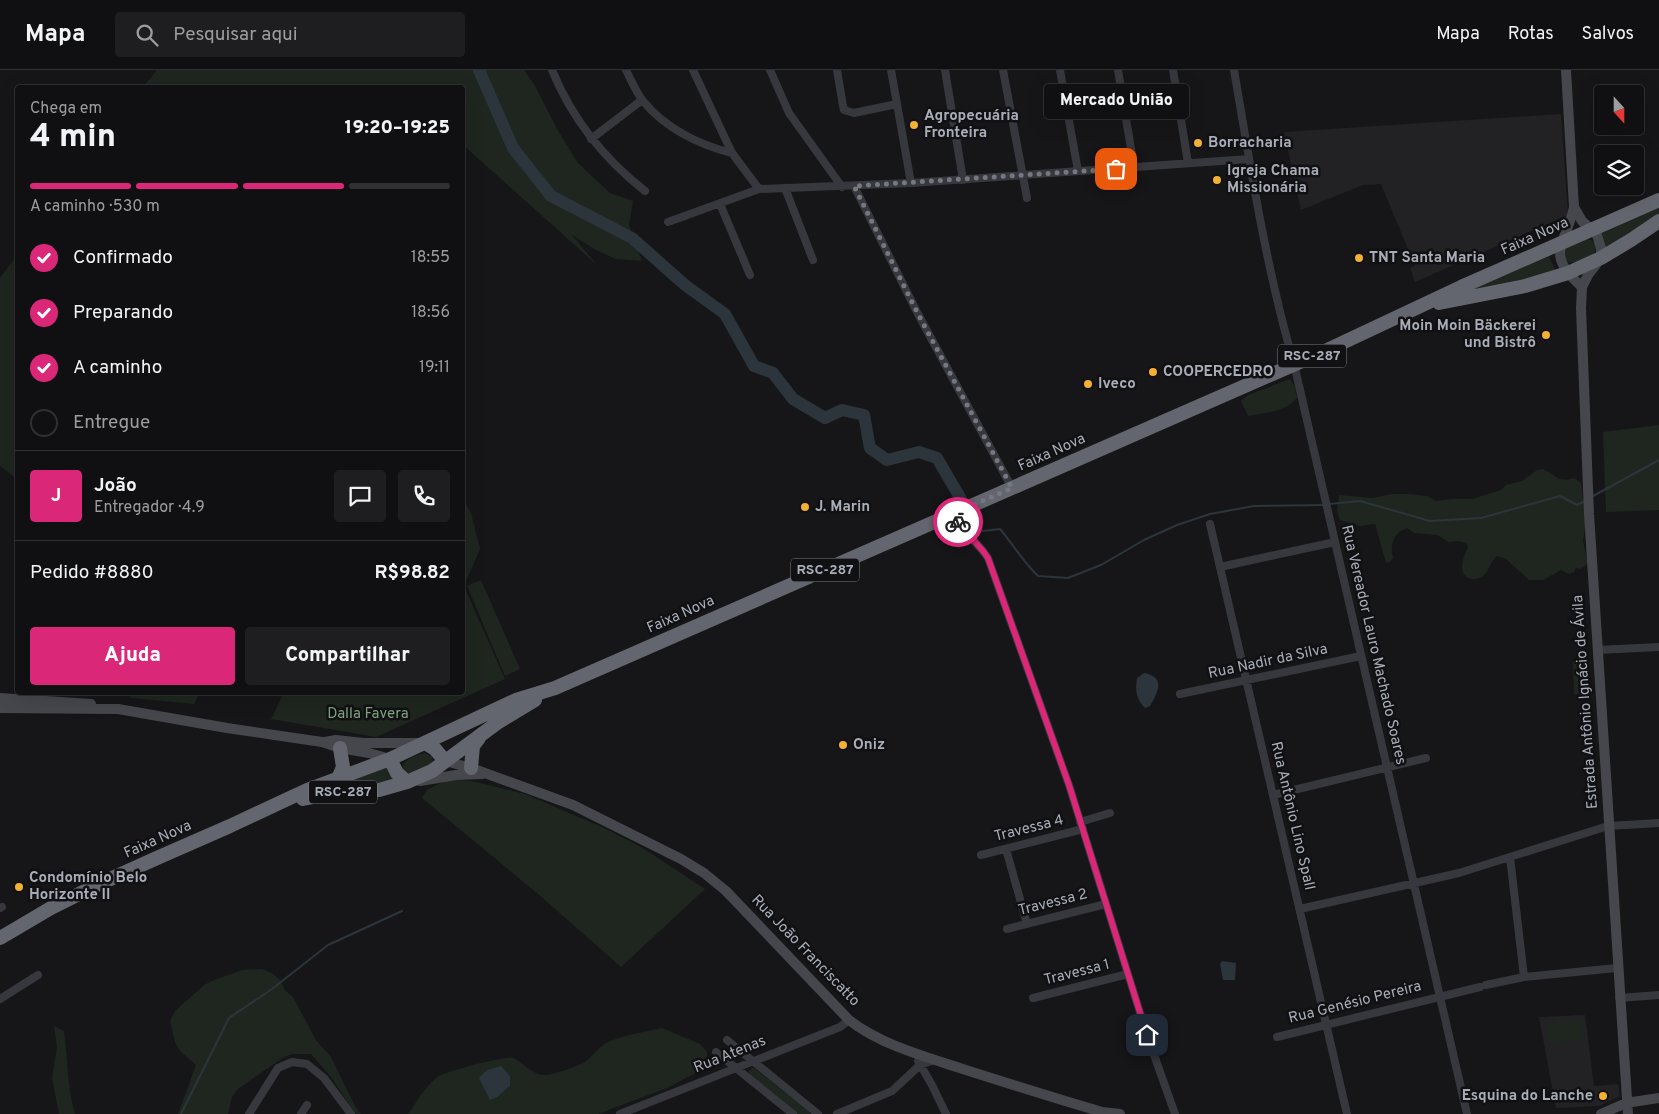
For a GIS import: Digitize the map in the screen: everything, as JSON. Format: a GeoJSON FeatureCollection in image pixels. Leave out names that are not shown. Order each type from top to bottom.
{"type":"FeatureCollection","features":[{"type":"Feature","properties":{"kind":"highway","name":"Faixa Nova"},"geometry":{"type":"LineString","coordinates":[[0,938],[51,908],[97,885],[307,790],[390,759],[516,700],[555,688],[1294,364],[1659,200]]}},
{"type":"Feature","properties":{"kind":"highway","name":"Faixa Nova"},"geometry":{"type":"LineString","coordinates":[[1424,305],[1525,286],[1568,273],[1601,258],[1659,221]]}},
{"type":"Feature","properties":{"kind":"highway","name":"Faixa Nova"},"geometry":{"type":"LineString","coordinates":[[279,804],[334,793],[379,790],[408,782],[432,771],[496,723],[555,688]]}},
{"type":"Feature","properties":{"kind":"highway"},"geometry":{"type":"LineString","coordinates":[[477,771],[473,746],[482,734]]}},
{"type":"Feature","properties":{"kind":"highway"},"geometry":{"type":"LineString","coordinates":[[425,742],[435,749],[445,761]]}},
{"type":"Feature","properties":{"kind":"highway"},"geometry":{"type":"LineString","coordinates":[[338,779],[343,767],[340,748]]}},
{"type":"Feature","properties":{"kind":"highway","name":"RSC-287"},"geometry":{"type":"LineString","coordinates":[[390,759],[397,773],[408,782]]}},
{"type":"Feature","properties":{"kind":"street"},"geometry":{"type":"LineString","coordinates":[[552,70],[571,108],[591,139],[620,170],[645,191]]}},
{"type":"Feature","properties":{"kind":"street"},"geometry":{"type":"LineString","coordinates":[[626,70],[642,100],[659,117],[679,132],[700,143],[732,153]]}},
{"type":"Feature","properties":{"kind":"street"},"geometry":{"type":"LineString","coordinates":[[693,70],[732,153],[759,189]]}},
{"type":"Feature","properties":{"kind":"street"},"geometry":{"type":"LineString","coordinates":[[770,70],[792,118],[842,187]]}},
{"type":"Feature","properties":{"kind":"street"},"geometry":{"type":"LineString","coordinates":[[837,70],[844,110],[848,113],[897,104]]}},
{"type":"Feature","properties":{"kind":"street"},"geometry":{"type":"LineString","coordinates":[[891,70],[911,183]]}},
{"type":"Feature","properties":{"kind":"street"},"geometry":{"type":"LineString","coordinates":[[945,70],[963,180]]}},
{"type":"Feature","properties":{"kind":"street"},"geometry":{"type":"LineString","coordinates":[[1003,70],[1027,198]]}},
{"type":"Feature","properties":{"kind":"street"},"geometry":{"type":"LineString","coordinates":[[1060,70],[1078,171]]}},
{"type":"Feature","properties":{"kind":"street"},"geometry":{"type":"LineString","coordinates":[[1118,70],[1134,167]]}},
{"type":"Feature","properties":{"kind":"street"},"geometry":{"type":"LineString","coordinates":[[1173,70],[1188,164]]}},
{"type":"Feature","properties":{"kind":"street","name":"Rua Vereador Lauro Machado Soares"},"geometry":{"type":"LineString","coordinates":[[1234,70],[1253,182],[1278,310],[1294,364],[1467,1114]]}},
{"type":"Feature","properties":{"kind":"street"},"geometry":{"type":"LineString","coordinates":[[1566,70],[1574,207],[1571,220],[1560,244],[1559,254],[1568,273],[1582,287]]}},
{"type":"Feature","properties":{"kind":"street"},"geometry":{"type":"LineString","coordinates":[[591,139],[642,100]]}},
{"type":"Feature","properties":{"kind":"street"},"geometry":{"type":"LineString","coordinates":[[668,222],[759,189],[842,187],[963,180],[1249,159]]}},
{"type":"Feature","properties":{"kind":"street"},"geometry":{"type":"LineString","coordinates":[[854,186],[918,314],[1012,488]]}},
{"type":"Feature","properties":{"kind":"street"},"geometry":{"type":"LineString","coordinates":[[785,188],[813,260]]}},
{"type":"Feature","properties":{"kind":"street"},"geometry":{"type":"LineString","coordinates":[[720,204],[750,275]]}},
{"type":"Feature","properties":{"kind":"street"},"geometry":{"type":"LineString","coordinates":[[1574,207],[1582,221],[1592,229],[1600,241],[1601,258]]}},
{"type":"Feature","properties":{"kind":"street","name":"Estrada Antônio Ignácio de Ávila"},"geometry":{"type":"LineString","coordinates":[[1601,258],[1588,275],[1582,287],[1581,308],[1589,514],[1617,968],[1628,1114]]}},
{"type":"Feature","properties":{"kind":"street"},"geometry":{"type":"LineString","coordinates":[[951,515],[988,558],[1069,785],[1147,1035],[1175,1114]]}},
{"type":"Feature","properties":{"kind":"street","name":"Rua Antônio Lino Spall"},"geometry":{"type":"LineString","coordinates":[[1210,524],[1347,1114]]}},
{"type":"Feature","properties":{"kind":"street"},"geometry":{"type":"LineString","coordinates":[[1220,567],[1335,542]]}},
{"type":"Feature","properties":{"kind":"street"},"geometry":{"type":"LineString","coordinates":[[1597,650],[1659,647]]}},
{"type":"Feature","properties":{"kind":"street","name":"Rua Nadir da Silva"},"geometry":{"type":"LineString","coordinates":[[1180,694],[1361,656]]}},
{"type":"Feature","properties":{"kind":"street"},"geometry":{"type":"LineString","coordinates":[[0,698],[87,703],[111,709],[322,742],[390,759]]}},
{"type":"Feature","properties":{"kind":"street"},"geometry":{"type":"LineString","coordinates":[[0,708],[111,709]]}},
{"type":"Feature","properties":{"kind":"street"},"geometry":{"type":"LineString","coordinates":[[322,742],[336,740],[425,742]]}},
{"type":"Feature","properties":{"kind":"street"},"geometry":{"type":"LineString","coordinates":[[1273,795],[1426,758]]}},
{"type":"Feature","properties":{"kind":"street","name":"Rua João Franciscatto"},"geometry":{"type":"LineString","coordinates":[[445,761],[573,805],[673,855],[704,873],[726,891],[849,1020],[861,1029],[935,1060],[1102,1112],[1120,1114]]}},
{"type":"Feature","properties":{"kind":"street","name":"Rua João Franciscatto"},"geometry":{"type":"LineString","coordinates":[[408,782],[477,771]]}},
{"type":"Feature","properties":{"kind":"street","name":"Travessa 4"},"geometry":{"type":"LineString","coordinates":[[981,855],[1082,826],[1110,813]]}},
{"type":"Feature","properties":{"kind":"street"},"geometry":{"type":"LineString","coordinates":[[1300,909],[1459,873],[1608,826],[1659,823]]}},
{"type":"Feature","properties":{"kind":"street"},"geometry":{"type":"LineString","coordinates":[[1006,848],[1027,924]]}},
{"type":"Feature","properties":{"kind":"street"},"geometry":{"type":"LineString","coordinates":[[1510,857],[1524,977]]}},
{"type":"Feature","properties":{"kind":"street","name":"Travessa 2"},"geometry":{"type":"LineString","coordinates":[[1007,929],[1106,904]]}},
{"type":"Feature","properties":{"kind":"street","name":"Rua Genésio Pereira"},"geometry":{"type":"LineString","coordinates":[[1277,1037],[1524,977],[1617,968]]}},
{"type":"Feature","properties":{"kind":"street"},"geometry":{"type":"LineString","coordinates":[[0,999],[38,974]]}},
{"type":"Feature","properties":{"kind":"street","name":"Travessa 1"},"geometry":{"type":"LineString","coordinates":[[1033,998],[1128,974]]}},
{"type":"Feature","properties":{"kind":"street"},"geometry":{"type":"LineString","coordinates":[[1619,998],[1659,995]]}},
{"type":"Feature","properties":{"kind":"street","name":"Rua Atenas"},"geometry":{"type":"LineString","coordinates":[[620,1114],[635,1111],[753,1061],[840,1027],[849,1020]]}},
{"type":"Feature","properties":{"kind":"street"},"geometry":{"type":"LineString","coordinates":[[726,1040],[818,1114]]}},
{"type":"Feature","properties":{"kind":"street"},"geometry":{"type":"LineString","coordinates":[[716,1052],[793,1114]]}},
{"type":"Feature","properties":{"kind":"street"},"geometry":{"type":"LineString","coordinates":[[913,1052],[946,1114]]}},
{"type":"Feature","properties":{"kind":"street"},"geometry":{"type":"LineString","coordinates":[[837,1114],[892,1091],[920,1065],[935,1060]]}},
{"type":"Feature","properties":{"kind":"street"},"geometry":{"type":"LineString","coordinates":[[249,1114],[278,1068],[292,1062],[307,1064],[324,1078],[352,1114]]}},
{"type":"Feature","properties":{"kind":"street"},"geometry":{"type":"LineString","coordinates":[[1601,1114],[1626,1103],[1659,1098]]}},
{"type":"Feature","properties":{"kind":"street"},"geometry":{"type":"LineString","coordinates":[[301,1114],[307,1105]]}},
{"type":"Feature","properties":{"kind":"shaded area"},"geometry":{"type":"Polygon","coordinates":[[[1561,114],[1568,215],[1415,282],[1410,268],[1415,266],[1381,184],[1363,185],[1301,210],[1284,132],[1561,114]]]}},
{"type":"Feature","properties":{"kind":"shaded area"},"geometry":{"type":"Polygon","coordinates":[[[1144,673],[1151,675],[1158,682],[1156,696],[1150,706],[1145,708],[1138,698],[1136,686],[1137,678],[1144,673]]]}},
{"type":"Feature","properties":{"kind":"shaded area"},"geometry":{"type":"Polygon","coordinates":[[[1222,961],[1236,963],[1235,980],[1223,980],[1220,964],[1222,961]]]}},
{"type":"Feature","properties":{"kind":"shaded area"},"geometry":{"type":"Polygon","coordinates":[[[1585,1015],[1594,1086],[1618,1084],[1620,1096],[1599,1106],[1556,1108],[1539,1017],[1585,1015]]]}},
{"type":"Feature","properties":{"kind":"shaded area"},"geometry":{"type":"Polygon","coordinates":[[[501,1066],[510,1076],[510,1086],[497,1097],[490,1100],[479,1078],[487,1070],[501,1066]]]}},
{"type":"Feature","properties":{"kind":"green space"},"geometry":{"type":"Polygon","coordinates":[[[157,70],[524,70],[534,84],[557,129],[578,163],[610,193],[633,201],[629,225],[642,261],[616,259],[594,249],[571,234],[597,265],[465,147],[465,85],[145,85],[157,70]]]}},
{"type":"Feature","properties":{"kind":"green space"},"geometry":{"type":"Polygon","coordinates":[[[1659,207],[1659,218],[1605,250],[1605,244],[1600,233],[1659,207]]]}},
{"type":"Feature","properties":{"kind":"green space"},"geometry":{"type":"Polygon","coordinates":[[[1582,239],[1591,240],[1596,244],[1597,247],[1592,255],[1584,261],[1574,263],[1565,260],[1562,251],[1567,246],[1582,239]]]}},
{"type":"Feature","properties":{"kind":"green space"},"geometry":{"type":"Polygon","coordinates":[[[1549,256],[1556,272],[1448,299],[1549,256]]]}},
{"type":"Feature","properties":{"kind":"green space"},"geometry":{"type":"Polygon","coordinates":[[[15,258],[15,477],[0,466],[0,278],[15,258]]]}},
{"type":"Feature","properties":{"kind":"green space"},"geometry":{"type":"Polygon","coordinates":[[[1290,379],[1294,385],[1297,398],[1292,403],[1281,409],[1248,416],[1241,401],[1248,395],[1290,379]]]}},
{"type":"Feature","properties":{"kind":"green space"},"geometry":{"type":"Polygon","coordinates":[[[1659,425],[1659,510],[1606,512],[1603,432],[1659,425]]]}},
{"type":"Feature","properties":{"kind":"green space"},"geometry":{"type":"Polygon","coordinates":[[[1543,469],[1560,479],[1574,478],[1581,483],[1586,522],[1583,541],[1588,564],[1580,569],[1576,568],[1574,572],[1569,574],[1561,570],[1543,580],[1529,580],[1506,559],[1497,556],[1484,575],[1477,579],[1466,577],[1462,566],[1468,547],[1466,543],[1458,541],[1449,542],[1437,535],[1414,533],[1407,528],[1396,536],[1392,544],[1393,558],[1390,562],[1386,563],[1375,524],[1360,526],[1340,520],[1337,511],[1339,495],[1373,498],[1392,494],[1408,494],[1427,496],[1436,501],[1472,499],[1501,490],[1506,485],[1522,481],[1537,470],[1543,469]]]}},
{"type":"Feature","properties":{"kind":"green space","name":"Dalla Favera"},"geometry":{"type":"Polygon","coordinates":[[[465,502],[471,513],[480,549],[465,584],[465,502]]]}},
{"type":"Feature","properties":{"kind":"green space"},"geometry":{"type":"Polygon","coordinates":[[[481,580],[520,669],[505,676],[467,586],[481,580]]]}},
{"type":"Feature","properties":{"kind":"green space","name":"Dalla Favera"},"geometry":{"type":"Polygon","coordinates":[[[465,588],[505,679],[376,737],[271,719],[283,695],[465,695],[465,588]]]}},
{"type":"Feature","properties":{"kind":"green space"},"geometry":{"type":"Polygon","coordinates":[[[1589,660],[1590,694],[1574,694],[1573,661],[1589,660]]]}},
{"type":"Feature","properties":{"kind":"green space"},"geometry":{"type":"Polygon","coordinates":[[[130,695],[199,695],[194,704],[131,698],[130,695]]]}},
{"type":"Feature","properties":{"kind":"green space"},"geometry":{"type":"Polygon","coordinates":[[[425,753],[432,756],[433,762],[431,766],[410,776],[402,771],[407,760],[425,753]]]}},
{"type":"Feature","properties":{"kind":"green space"},"geometry":{"type":"Polygon","coordinates":[[[388,767],[398,781],[334,787],[388,767]]]}},
{"type":"Feature","properties":{"kind":"green space"},"geometry":{"type":"Polygon","coordinates":[[[448,779],[472,781],[525,794],[604,828],[641,847],[705,889],[621,967],[538,894],[422,798],[427,790],[448,779]]]}},
{"type":"Feature","properties":{"kind":"green space"},"geometry":{"type":"Polygon","coordinates":[[[262,969],[272,973],[280,980],[285,990],[293,997],[316,1040],[331,1057],[355,1106],[361,1114],[355,1113],[331,1077],[311,1054],[292,1054],[284,1057],[238,1089],[232,1097],[228,1114],[178,1114],[196,1065],[180,1051],[175,1042],[170,1021],[175,1011],[204,985],[212,981],[242,970],[262,969]]]}},
{"type":"Feature","properties":{"kind":"green space"},"geometry":{"type":"Polygon","coordinates":[[[1581,1020],[1583,1039],[1550,1043],[1547,1024],[1581,1020]]]}},
{"type":"Feature","properties":{"kind":"green space"},"geometry":{"type":"Polygon","coordinates":[[[54,1026],[64,1031],[69,1083],[75,1114],[59,1114],[52,1078],[57,1047],[54,1026]]]}},
{"type":"Feature","properties":{"kind":"green space"},"geometry":{"type":"Polygon","coordinates":[[[662,1028],[700,1044],[707,1052],[707,1063],[701,1070],[667,1088],[598,1114],[408,1114],[434,1079],[453,1071],[489,1061],[513,1058],[537,1073],[550,1075],[583,1063],[606,1043],[613,1040],[662,1028]]]}},
{"type":"Feature","properties":{"kind":"green space"},"geometry":{"type":"Polygon","coordinates":[[[752,1068],[810,1114],[797,1114],[749,1075],[749,1071],[752,1068]]]}},
{"type":"Feature","properties":{"kind":"waterway"},"geometry":{"type":"LineString","coordinates":[[479,70],[513,148],[551,196],[632,238],[685,285],[725,314],[754,366],[773,373],[793,399],[825,418],[842,410],[864,415],[870,448],[887,460],[919,452],[937,458],[961,499]]}},
{"type":"Feature","properties":{"kind":"waterway"},"geometry":{"type":"LineString","coordinates":[[1593,496],[1659,460]]}},
{"type":"Feature","properties":{"kind":"waterway"},"geometry":{"type":"LineString","coordinates":[[1329,504],[1360,501],[1430,521],[1481,518],[1560,496],[1577,505],[1585,501]]}},
{"type":"Feature","properties":{"kind":"waterway"},"geometry":{"type":"LineString","coordinates":[[971,517],[983,531],[1000,529],[1038,576],[1068,578],[1101,565],[1144,540],[1177,525],[1210,514],[1254,506],[1324,505]]}},
{"type":"Feature","properties":{"kind":"waterway"},"geometry":{"type":"LineString","coordinates":[[181,1114],[229,1018],[272,989],[328,945],[402,911]]}},
{"type":"Feature","properties":{"kind":"way so far"},"geometry":{"type":"LineString","coordinates":[[958,522],[951,515],[1012,488],[918,314],[854,186],[1116,169]]}},
{"type":"Feature","properties":{"kind":"place","name":"Agropecuária Fronteira"},"geometry":{"type":"Point","coordinates":[914,125]}},
{"type":"Feature","properties":{"kind":"place","name":"Borracharia"},"geometry":{"type":"Point","coordinates":[1198,143]}},
{"type":"Feature","properties":{"kind":"place","name":"Mercado União"},"geometry":{"type":"Point","coordinates":[1116,169]}},
{"type":"Feature","properties":{"kind":"place","name":"Igreja Chama Missionária"},"geometry":{"type":"Point","coordinates":[1217,180]}},
{"type":"Feature","properties":{"kind":"place","name":"TNT Santa Maria"},"geometry":{"type":"Point","coordinates":[1359,258]}},
{"type":"Feature","properties":{"kind":"place","name":"Moin Moin Bäckerei und Bistrô"},"geometry":{"type":"Point","coordinates":[1546,335]}},
{"type":"Feature","properties":{"kind":"place","name":"COOPERCEDRO"},"geometry":{"type":"Point","coordinates":[1153,372]}},
{"type":"Feature","properties":{"kind":"place","name":"Iveco"},"geometry":{"type":"Point","coordinates":[1088,384]}},
{"type":"Feature","properties":{"kind":"place","name":"J. Marin"},"geometry":{"type":"Point","coordinates":[805,507]}},
{"type":"Feature","properties":{"kind":"place","name":"Oniz"},"geometry":{"type":"Point","coordinates":[843,745]}},
{"type":"Feature","properties":{"kind":"place","name":"Condomínio Belo Horizonte II"},"geometry":{"type":"Point","coordinates":[19,887]}},
{"type":"Feature","properties":{"kind":"place","name":"Esquina do Lanche"},"geometry":{"type":"Point","coordinates":[1603,1096]}},
{"type":"Feature","properties":{"kind":"route"},"geometry":{"type":"LineString","coordinates":[[958,522],[988,558],[1069,785],[1147,1035]]}}]}
